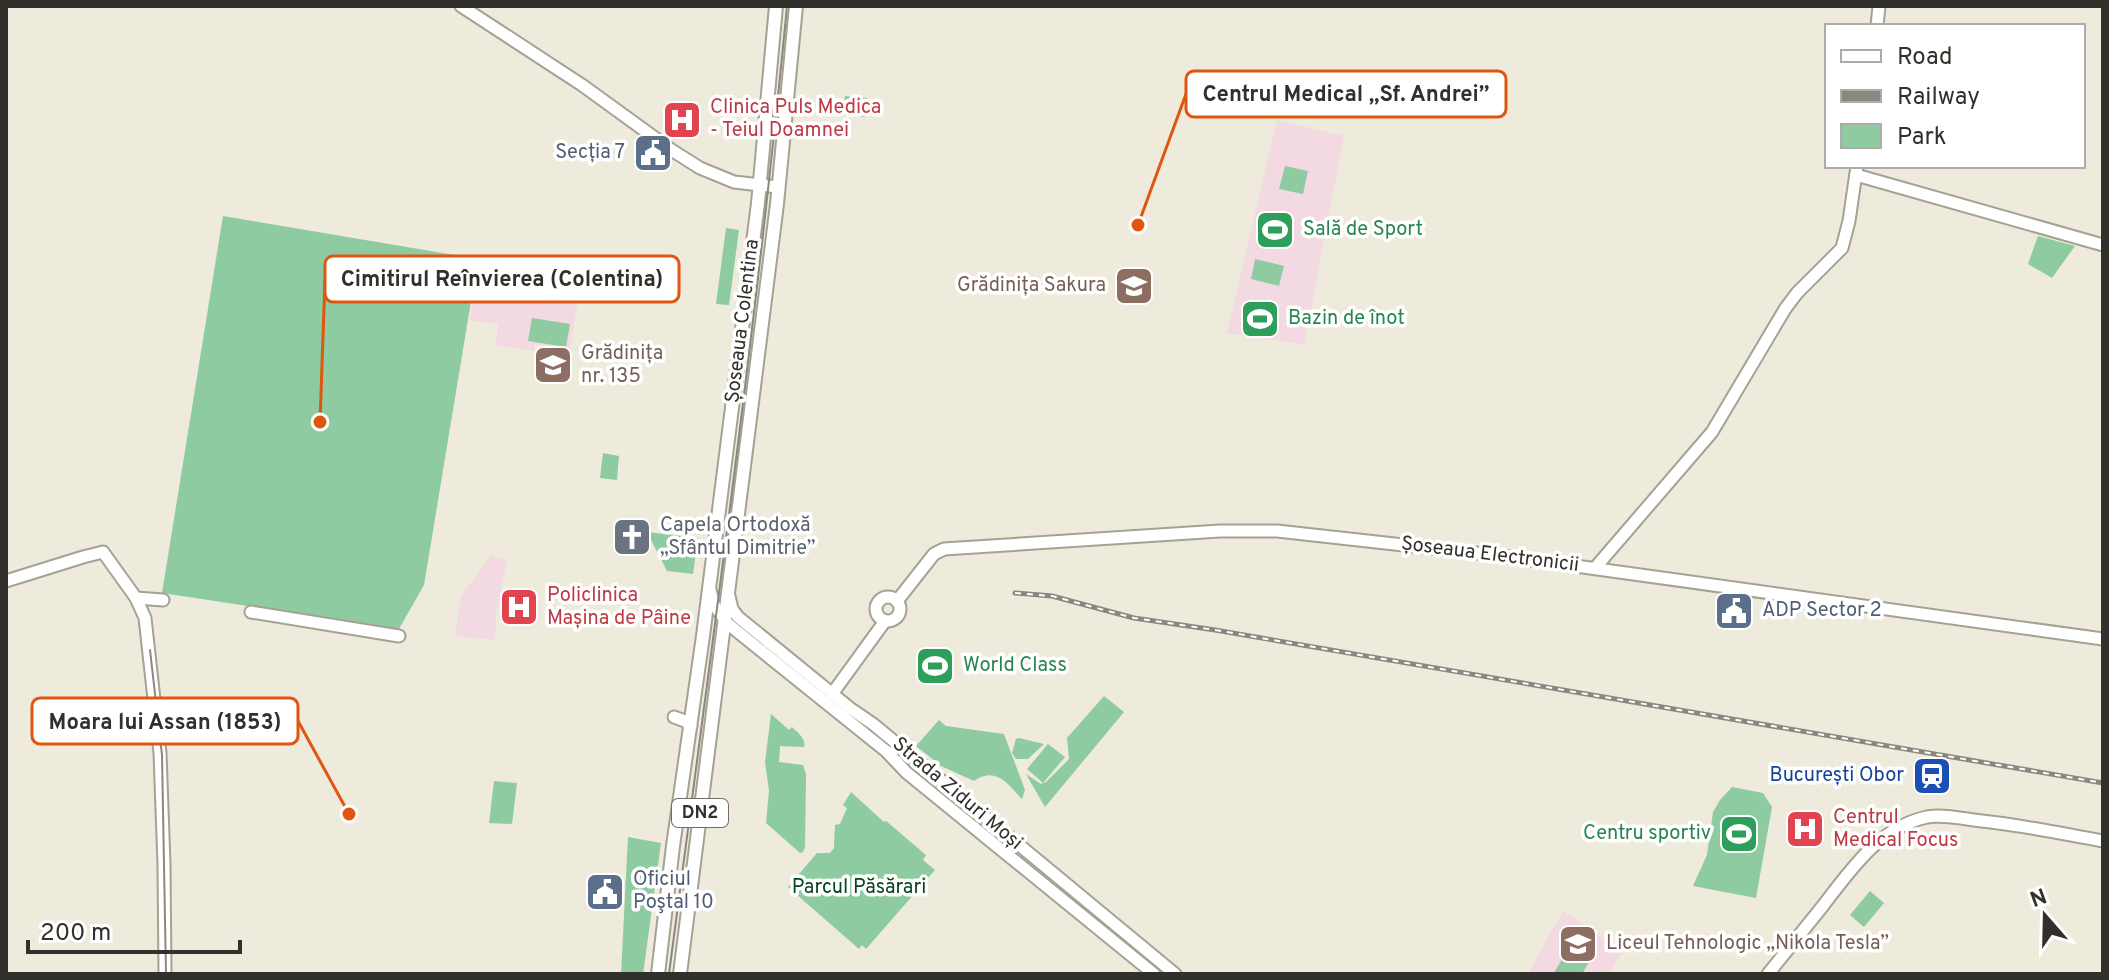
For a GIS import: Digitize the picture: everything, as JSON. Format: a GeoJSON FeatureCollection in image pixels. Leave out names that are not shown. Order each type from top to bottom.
{"type":"FeatureCollection","features":[{"type":"Feature","properties":{"kind":"main road","name":"Șoseaua Colentina"},"geometry":{"type":"LineString","coordinates":[[658,974],[760,186],[776,6]]}},
{"type":"Feature","properties":{"kind":"main road","name":"Șoseaua Colentina"},"geometry":{"type":"LineString","coordinates":[[680,974],[727,618],[796,6]]}},
{"type":"Feature","properties":{"kind":"street"},"geometry":{"type":"LineString","coordinates":[[461,6],[582,85],[692,163],[727,180],[778,187]]}},
{"type":"Feature","properties":{"kind":"street"},"geometry":{"type":"LineString","coordinates":[[1595,568],[1712,432],[1785,309],[1842,248],[1857,170],[2103,245]]}},
{"type":"Feature","properties":{"kind":"street","name":"Șoseaua Electronicii"},"geometry":{"type":"LineString","coordinates":[[897,601],[934,554],[944,549],[1220,531],[1277,531],[1595,568],[2103,639]]}},
{"type":"Feature","properties":{"kind":"street"},"geometry":{"type":"LineString","coordinates":[[6,581],[103,552],[136,598],[145,618],[160,753],[165,974]]}},
{"type":"Feature","properties":{"kind":"street"},"geometry":{"type":"LineString","coordinates":[[703,636],[712,622],[727,618],[713,603],[709,585]]}},
{"type":"Feature","properties":{"kind":"street"},"geometry":{"type":"LineString","coordinates":[[888,597],[897,601],[900,609],[892,621],[885,621],[877,614],[878,602],[888,597]]}},
{"type":"Feature","properties":{"kind":"street"},"geometry":{"type":"LineString","coordinates":[[136,598],[163,600],[150,608],[145,618]]}},
{"type":"Feature","properties":{"kind":"street"},"geometry":{"type":"LineString","coordinates":[[251,612],[399,636]]}},
{"type":"Feature","properties":{"kind":"street","name":"Strada Ziduri Moși"},"geometry":{"type":"LineString","coordinates":[[727,618],[749,642],[886,751],[897,764],[1154,974]]}},
{"type":"Feature","properties":{"kind":"street","name":"Strada Ziduri Moși"},"geometry":{"type":"LineString","coordinates":[[727,618],[873,724],[1175,974]]}},
{"type":"Feature","properties":{"kind":"street"},"geometry":{"type":"LineString","coordinates":[[832,694],[885,621]]}},
{"type":"Feature","properties":{"kind":"street"},"geometry":{"type":"LineString","coordinates":[[721,651],[732,640],[749,642]]}},
{"type":"Feature","properties":{"kind":"street"},"geometry":{"type":"LineString","coordinates":[[1768,974],[1875,844],[1919,820],[1945,816],[2103,841]]}},
{"type":"Feature","properties":{"kind":"shaded area"},"geometry":{"type":"Polygon","coordinates":[[[1277,120],[1344,136],[1304,344],[1227,333],[1277,120]]]}},
{"type":"Feature","properties":{"kind":"shaded area"},"geometry":{"type":"Polygon","coordinates":[[[478,264],[581,280],[570,349],[535,344],[534,351],[496,345],[498,324],[470,320],[478,264]]]}},
{"type":"Feature","properties":{"kind":"shaded area"},"geometry":{"type":"Polygon","coordinates":[[[491,556],[507,560],[496,615],[495,640],[455,636],[461,596],[491,556]]]}},
{"type":"Feature","properties":{"kind":"shaded area","name":"Liceul Tehnologic „Nikola Tesla”"},"geometry":{"type":"Polygon","coordinates":[[[1563,911],[1623,952],[1608,974],[1528,974],[1563,911]]]}},
{"type":"Feature","properties":{"kind":"green space"},"geometry":{"type":"Polygon","coordinates":[[[845,96],[868,98],[866,117],[843,115],[845,96]]]}},
{"type":"Feature","properties":{"kind":"green space"},"geometry":{"type":"Polygon","coordinates":[[[1285,166],[1308,171],[1303,194],[1279,189],[1285,166]]]}},
{"type":"Feature","properties":{"kind":"green space"},"geometry":{"type":"Polygon","coordinates":[[[223,216],[478,259],[424,585],[399,629],[162,593],[223,216]]]}},
{"type":"Feature","properties":{"kind":"green space"},"geometry":{"type":"Polygon","coordinates":[[[726,228],[739,230],[729,305],[716,304],[726,228]]]}},
{"type":"Feature","properties":{"kind":"green space"},"geometry":{"type":"Polygon","coordinates":[[[2038,236],[2075,246],[2052,278],[2028,264],[2038,236]]]}},
{"type":"Feature","properties":{"kind":"green space"},"geometry":{"type":"Polygon","coordinates":[[[1255,259],[1284,266],[1279,286],[1251,279],[1255,259]]]}},
{"type":"Feature","properties":{"kind":"green space"},"geometry":{"type":"Polygon","coordinates":[[[532,318],[570,324],[566,347],[528,341],[532,318]]]}},
{"type":"Feature","properties":{"kind":"green space"},"geometry":{"type":"Polygon","coordinates":[[[603,453],[619,456],[617,480],[600,478],[603,453]]]}},
{"type":"Feature","properties":{"kind":"green space"},"geometry":{"type":"Polygon","coordinates":[[[647,532],[698,538],[693,574],[667,571],[647,532]]]}},
{"type":"Feature","properties":{"kind":"green space"},"geometry":{"type":"Polygon","coordinates":[[[1104,696],[1124,712],[1045,807],[1026,774],[1041,784],[1069,759],[1067,738],[1104,696]]]}},
{"type":"Feature","properties":{"kind":"green space"},"geometry":{"type":"Polygon","coordinates":[[[771,714],[789,730],[792,727],[804,741],[804,747],[780,746],[779,762],[803,765],[806,774],[805,847],[800,853],[766,823],[769,791],[765,762],[771,714]]]}},
{"type":"Feature","properties":{"kind":"green space"},"geometry":{"type":"Polygon","coordinates":[[[939,720],[946,726],[1004,734],[1025,790],[1022,799],[995,776],[974,781],[941,766],[916,746],[939,720]]]}},
{"type":"Feature","properties":{"kind":"green space"},"geometry":{"type":"Polygon","coordinates":[[[1019,738],[1044,744],[1028,759],[1016,759],[1012,753],[1019,738]]]}},
{"type":"Feature","properties":{"kind":"green space"},"geometry":{"type":"Polygon","coordinates":[[[1048,744],[1065,757],[1043,783],[1027,769],[1048,744]]]}},
{"type":"Feature","properties":{"kind":"green space"},"geometry":{"type":"Polygon","coordinates":[[[494,781],[517,783],[512,824],[489,823],[494,781]]]}},
{"type":"Feature","properties":{"kind":"green space","name":"Centru sportiv"},"geometry":{"type":"Polygon","coordinates":[[[1732,787],[1763,793],[1772,807],[1756,898],[1693,886],[1707,855],[1713,812],[1732,787]]]}},
{"type":"Feature","properties":{"kind":"green space","name":"Parcul Păsărari"},"geometry":{"type":"Polygon","coordinates":[[[851,792],[926,855],[923,860],[935,870],[866,949],[862,945],[859,949],[788,887],[817,853],[830,853],[834,848],[835,825],[840,824],[847,808],[843,805],[851,792]]]}},
{"type":"Feature","properties":{"kind":"green space"},"geometry":{"type":"Polygon","coordinates":[[[628,837],[661,843],[643,974],[621,974],[628,837]]]}},
{"type":"Feature","properties":{"kind":"green space"},"geometry":{"type":"Polygon","coordinates":[[[1870,891],[1884,903],[1864,927],[1850,915],[1870,891]]]}},
{"type":"Feature","properties":{"kind":"green space"},"geometry":{"type":"Polygon","coordinates":[[[1568,949],[1589,962],[1582,974],[1554,973],[1568,949]]]}},
{"type":"Feature","properties":{"kind":"tram line"},"geometry":{"type":"LineString","coordinates":[[669,974],[747,370],[787,6]]}},
{"type":"Feature","properties":{"kind":"tram line"},"geometry":{"type":"LineString","coordinates":[[150,650],[162,755],[166,974]]}},
{"type":"Feature","properties":{"kind":"railway"},"geometry":{"type":"LineString","coordinates":[[1015,593],[1052,596],[1134,618],[2103,783]]}},
{"type":"Feature","properties":{"kind":"place","name":"Clinica Puls Medica - Teiul Doamnei"},"geometry":{"type":"Point","coordinates":[682,120]}},
{"type":"Feature","properties":{"kind":"place","name":"Secția 7"},"geometry":{"type":"Point","coordinates":[653,153]}},
{"type":"Feature","properties":{"kind":"place","name":"Centrul Medical „Sf. Andrei”"},"geometry":{"type":"Point","coordinates":[1138,225]}},
{"type":"Feature","properties":{"kind":"place","name":"Sală de Sport"},"geometry":{"type":"Point","coordinates":[1275,230]}},
{"type":"Feature","properties":{"kind":"place","name":"Grădinița Sakura"},"geometry":{"type":"Point","coordinates":[1134,286]}},
{"type":"Feature","properties":{"kind":"place","name":"Bazin de înot"},"geometry":{"type":"Point","coordinates":[1260,319]}},
{"type":"Feature","properties":{"kind":"place","name":"Grădinița nr. 135"},"geometry":{"type":"Point","coordinates":[553,365]}},
{"type":"Feature","properties":{"kind":"place","name":"Cimitirul Reînvierea (Colentina)"},"geometry":{"type":"Point","coordinates":[320,422]}},
{"type":"Feature","properties":{"kind":"place","name":"Capela Ortodoxă „Sfântul Dimitrie”"},"geometry":{"type":"Point","coordinates":[632,537]}},
{"type":"Feature","properties":{"kind":"place","name":"Policlinica Mașina de Pâine"},"geometry":{"type":"Point","coordinates":[519,607]}},
{"type":"Feature","properties":{"kind":"place","name":"ADP Sector 2"},"geometry":{"type":"Point","coordinates":[1734,611]}},
{"type":"Feature","properties":{"kind":"place","name":"World Class"},"geometry":{"type":"Point","coordinates":[935,666]}},
{"type":"Feature","properties":{"kind":"place","name":"București Obor"},"geometry":{"type":"Point","coordinates":[1932,776]}},
{"type":"Feature","properties":{"kind":"place","name":"Moara lui Assan (1853)"},"geometry":{"type":"Point","coordinates":[349,814]}},
{"type":"Feature","properties":{"kind":"place","name":"Centrul Medical Focus"},"geometry":{"type":"Point","coordinates":[1805,829]}},
{"type":"Feature","properties":{"kind":"place","name":"Centru sportiv"},"geometry":{"type":"Point","coordinates":[1739,834]}},
{"type":"Feature","properties":{"kind":"place","name":"Oficiul Poştal 10"},"geometry":{"type":"Point","coordinates":[605,892]}},
{"type":"Feature","properties":{"kind":"place","name":"Liceul Tehnologic „Nikola Tesla”"},"geometry":{"type":"Point","coordinates":[1578,944]}}]}
